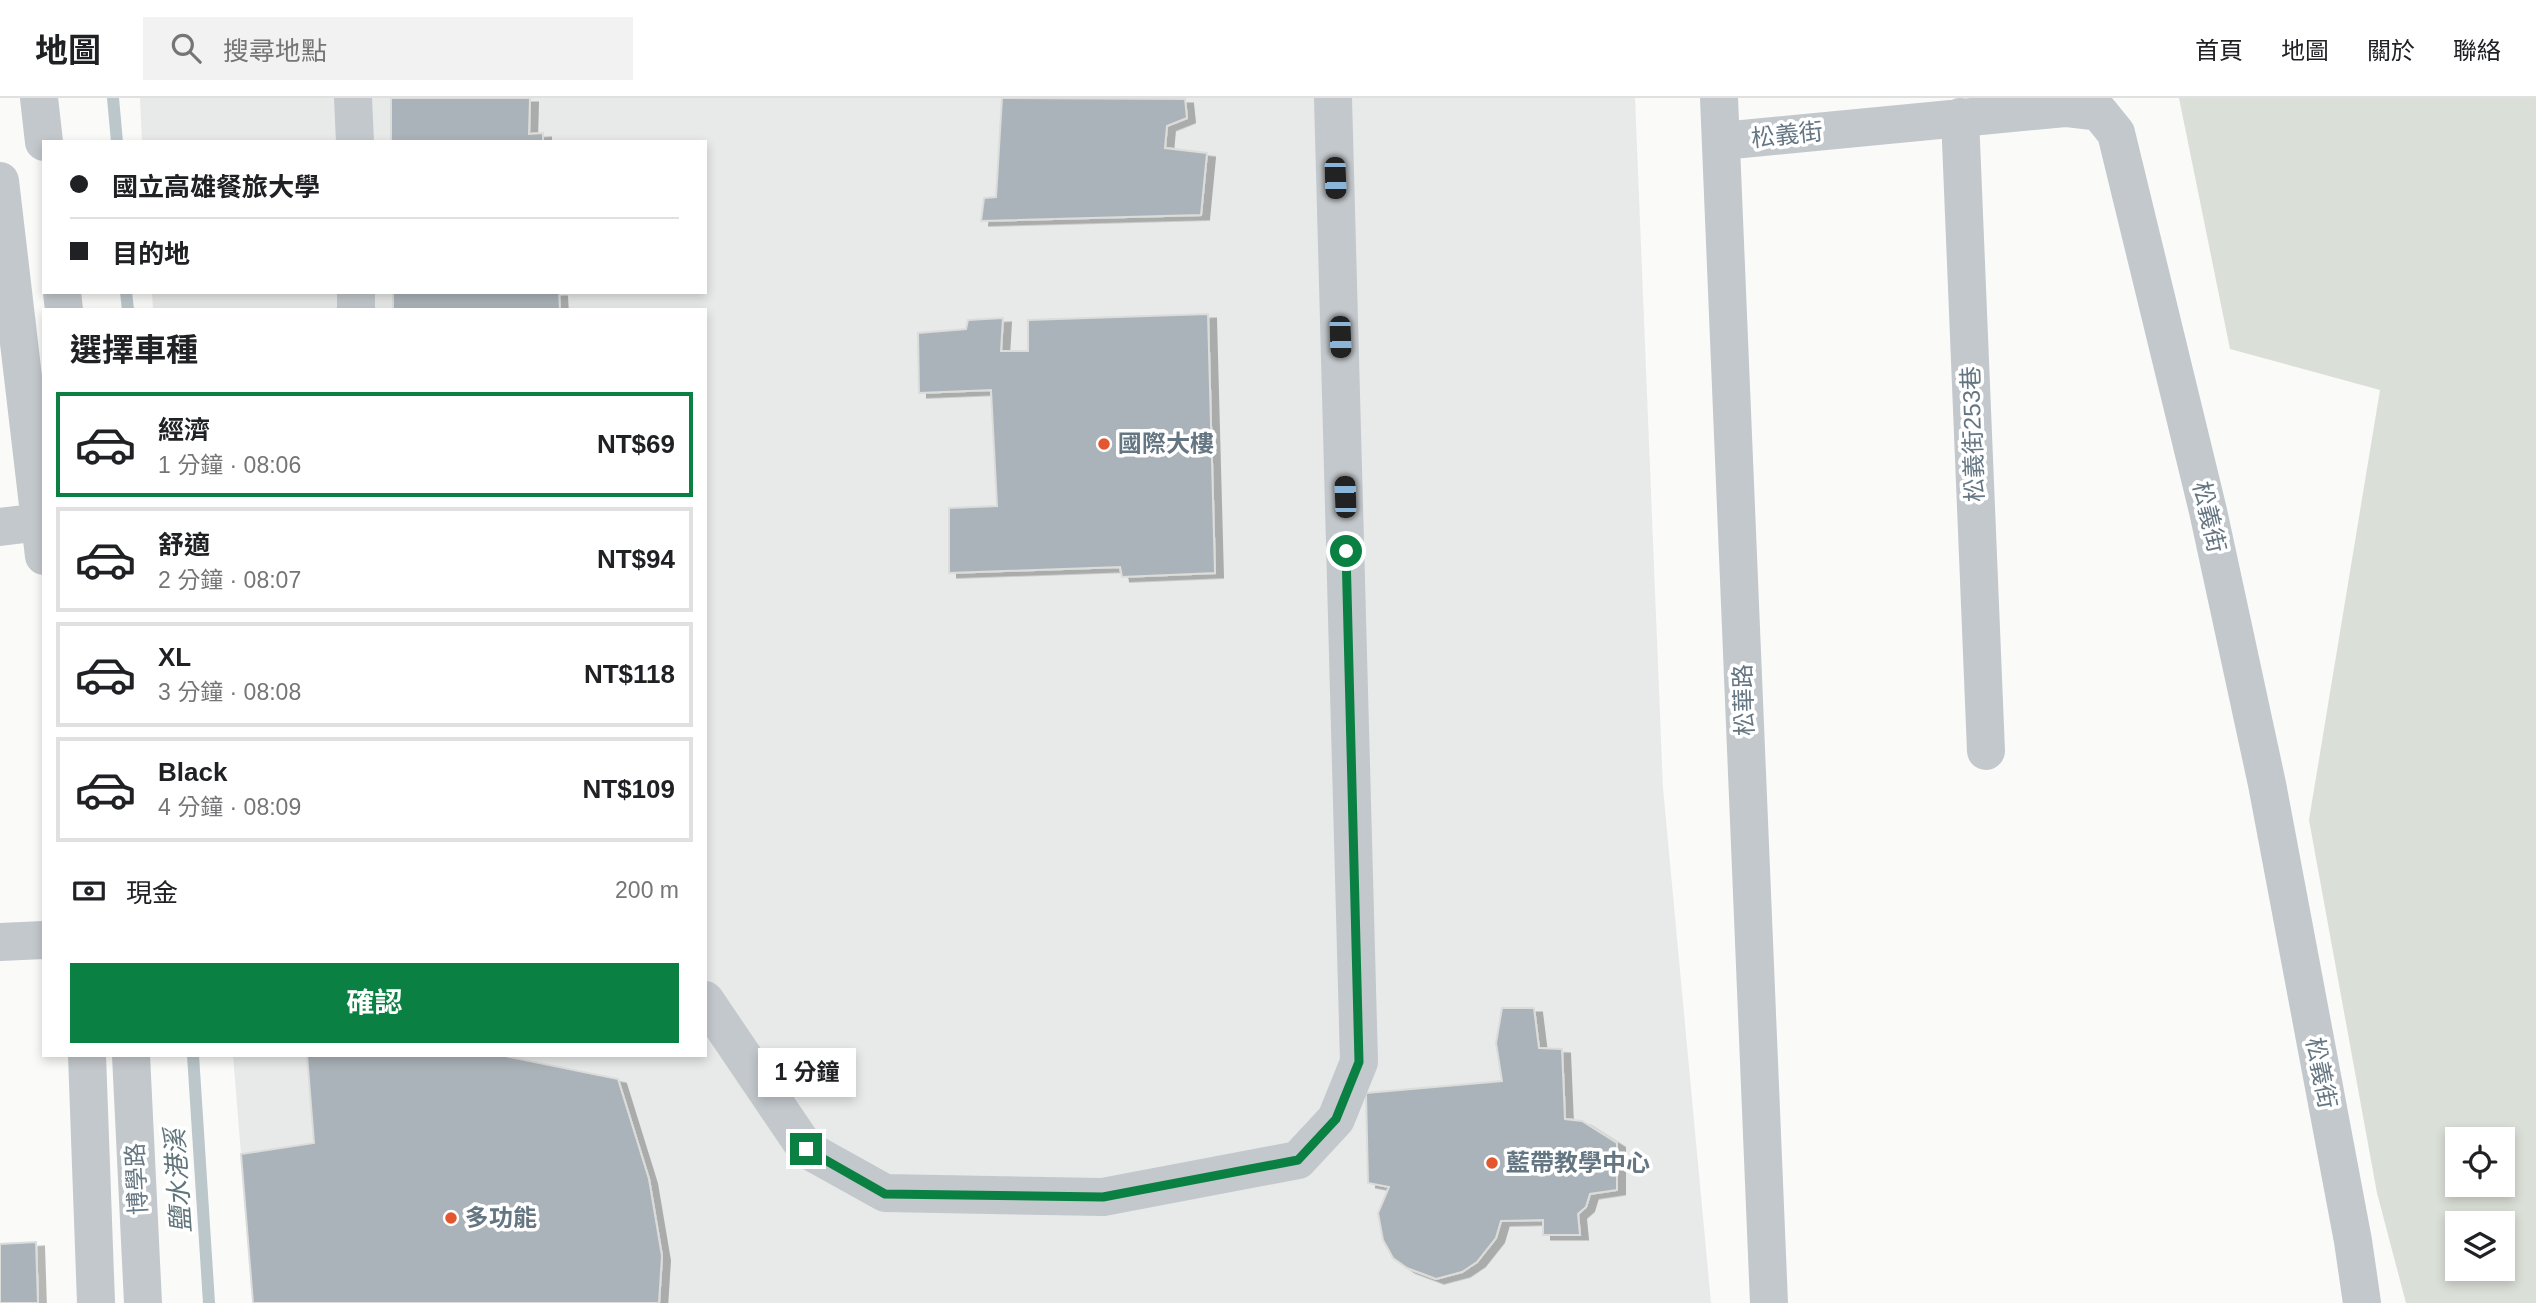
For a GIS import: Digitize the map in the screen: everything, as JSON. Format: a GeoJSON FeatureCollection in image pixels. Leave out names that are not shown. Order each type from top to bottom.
{"type":"FeatureCollection","features":[{"type":"Feature","properties":{"kind":"street"},"geometry":{"type":"LineString","coordinates":[[39,98],[44,140]]}},
{"type":"Feature","properties":{"kind":"street"},"geometry":{"type":"LineString","coordinates":[[353,98],[355,140]]}},
{"type":"Feature","properties":{"kind":"street"},"geometry":{"type":"LineString","coordinates":[[707,1003],[806,1149],[885,1194],[1103,1197],[1298,1160],[1336,1119],[1359,1062],[1333,98]]}},
{"type":"Feature","properties":{"kind":"street","name":"松華路"},"geometry":{"type":"LineString","coordinates":[[1719,98],[1769,1303]]}},
{"type":"Feature","properties":{"kind":"street","name":"松義街"},"geometry":{"type":"LineString","coordinates":[[1721,141],[2065,108],[2099,112],[2116,133],[2208,511],[2264,771],[2351,1228],[2361,1303]]}},
{"type":"Feature","properties":{"kind":"street","name":"松義街253巷"},"geometry":{"type":"LineString","coordinates":[[1960,117],[1986,751]]}},
{"type":"Feature","properties":{"kind":"street"},"geometry":{"type":"LineString","coordinates":[[0,181],[42,539],[0,527]]}},
{"type":"Feature","properties":{"kind":"street"},"geometry":{"type":"LineString","coordinates":[[0,942],[42,940]]}},
{"type":"Feature","properties":{"kind":"street","name":"博學路"},"geometry":{"type":"LineString","coordinates":[[87,1057],[96,1303]]}},
{"type":"Feature","properties":{"kind":"street","name":"博學路"},"geometry":{"type":"LineString","coordinates":[[131,1057],[143,1303]]}},
{"type":"Feature","properties":{"kind":"shaded area"},"geometry":{"type":"Polygon","coordinates":[[[140,98],[1635,98],[1663,788],[1711,1303],[253,1303],[233,1057],[707,1057],[707,308],[153,308],[152,294],[707,294],[707,140],[142,140],[140,98]]]}},
{"type":"Feature","properties":{"kind":"shaded area"},"geometry":{"type":"Polygon","coordinates":[[[2179,98],[2536,98],[2536,1303],[2406,1303],[2377,1193],[2309,820],[2380,390],[2230,349],[2179,98]]]}},
{"type":"Feature","properties":{"kind":"building"},"geometry":{"type":"Polygon","coordinates":[[[391,98],[530,98],[529,134],[543,133],[543,140],[391,140],[391,98]]]}},
{"type":"Feature","properties":{"kind":"building"},"geometry":{"type":"Polygon","coordinates":[[[1002,98],[1185,99],[1187,118],[1167,126],[1165,148],[1207,153],[1201,215],[981,221],[984,198],[996,197],[1002,98]]]}},
{"type":"Feature","properties":{"kind":"building"},"geometry":{"type":"Polygon","coordinates":[[[393,294],[559,294],[560,308],[393,308],[393,294]]]}},
{"type":"Feature","properties":{"kind":"building","name":"國際大樓"},"geometry":{"type":"Polygon","coordinates":[[[1208,314],[1215,573],[1122,577],[1120,567],[949,573],[949,508],[997,506],[991,390],[919,393],[918,333],[966,329],[968,320],[1003,318],[1001,351],[1028,351],[1028,320],[1208,314]]]}},
{"type":"Feature","properties":{"kind":"building","name":"藍帶教學中心"},"geometry":{"type":"Polygon","coordinates":[[[1502,1008],[1534,1008],[1539,1048],[1562,1049],[1565,1119],[1582,1121],[1617,1143],[1617,1190],[1590,1194],[1586,1207],[1578,1214],[1580,1235],[1543,1235],[1543,1220],[1501,1221],[1496,1238],[1477,1262],[1462,1272],[1436,1279],[1407,1268],[1393,1258],[1383,1240],[1378,1213],[1389,1187],[1368,1183],[1366,1093],[1502,1081],[1496,1043],[1502,1008]]]}},
{"type":"Feature","properties":{"kind":"building","name":"多功能"},"geometry":{"type":"Polygon","coordinates":[[[307,1057],[510,1057],[618,1079],[649,1179],[662,1256],[659,1303],[253,1303],[241,1154],[314,1143],[307,1057]]]}},
{"type":"Feature","properties":{"kind":"building"},"geometry":{"type":"Polygon","coordinates":[[[36,1242],[38,1303],[0,1303],[0,1244],[36,1242]]]}},
{"type":"Feature","properties":{"kind":"waterway","name":"鹽水港溪"},"geometry":{"type":"LineString","coordinates":[[113,98],[117,140]]}},
{"type":"Feature","properties":{"kind":"waterway","name":"鹽水港溪"},"geometry":{"type":"LineString","coordinates":[[126,294],[128,308]]}},
{"type":"Feature","properties":{"kind":"waterway","name":"鹽水港溪"},"geometry":{"type":"LineString","coordinates":[[193,1057],[209,1303]]}},
{"type":"Feature","properties":{"kind":"place","name":"國際大樓"},"geometry":{"type":"Point","coordinates":[1104,444]}},
{"type":"Feature","properties":{"kind":"place","name":"藍帶教學中心"},"geometry":{"type":"Point","coordinates":[1492,1163]}},
{"type":"Feature","properties":{"kind":"place","name":"多功能"},"geometry":{"type":"Point","coordinates":[451,1218]}},
{"type":"Feature","properties":{"kind":"route"},"geometry":{"type":"LineString","coordinates":[[806,1149],[885,1194],[1103,1197],[1298,1160],[1311,1147],[1336,1119],[1359,1062],[1346,551]]}}]}
